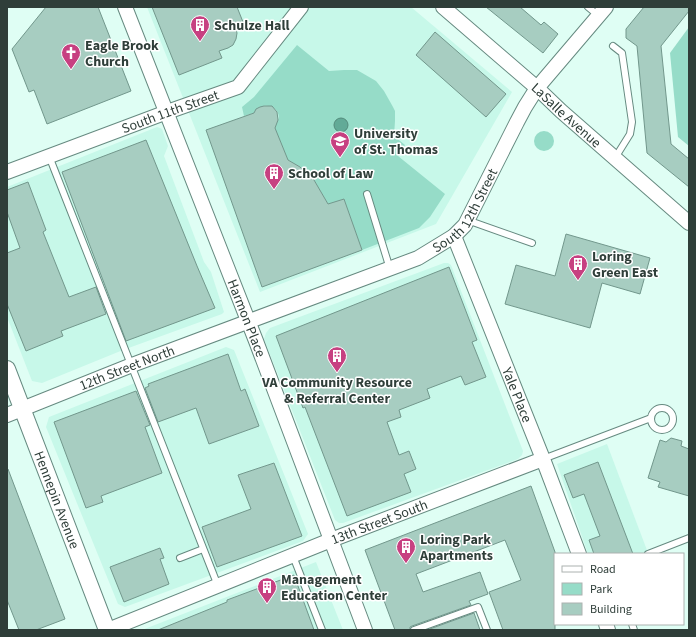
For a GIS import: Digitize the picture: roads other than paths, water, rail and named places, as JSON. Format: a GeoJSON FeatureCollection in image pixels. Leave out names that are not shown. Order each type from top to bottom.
{"type":"FeatureCollection","features":[{"type":"Feature","properties":{"kind":"main road","name":"Hennepin Avenue"},"geometry":{"type":"LineString","coordinates":[[7,369],[108,630]]}},
{"type":"Feature","properties":{"kind":"street","name":"Harmon Place"},"geometry":{"type":"LineString","coordinates":[[125,7],[248,321],[365,630]]}},
{"type":"Feature","properties":{"kind":"street","name":"South 11th Street"},"geometry":{"type":"LineString","coordinates":[[7,172],[238,87],[301,7]]}},
{"type":"Feature","properties":{"kind":"street","name":"LaSalle Avenue"},"geometry":{"type":"LineString","coordinates":[[443,7],[538,88],[561,111],[689,223]]}},
{"type":"Feature","properties":{"kind":"street","name":"South 12th Street"},"geometry":{"type":"LineString","coordinates":[[248,321],[418,258],[454,236],[465,225],[525,107],[598,10]]}},
{"type":"Feature","properties":{"kind":"street","name":"Yale Place"},"geometry":{"type":"LineString","coordinates":[[454,236],[543,459],[579,553]]}},
{"type":"Feature","properties":{"kind":"street","name":"12th Street North"},"geometry":{"type":"LineString","coordinates":[[7,415],[248,321]]}},
{"type":"Feature","properties":{"kind":"street","name":"13th Street South"},"geometry":{"type":"LineString","coordinates":[[108,630],[331,540],[543,459]]}},
{"type":"Feature","properties":{"kind":"lane"},"geometry":{"type":"LineString","coordinates":[[613,46],[622,54],[632,122],[630,134],[615,158]]}},
{"type":"Feature","properties":{"kind":"lane"},"geometry":{"type":"LineString","coordinates":[[49,156],[218,586]]}},
{"type":"Feature","properties":{"kind":"lane"},"geometry":{"type":"LineString","coordinates":[[367,194],[390,269]]}},
{"type":"Feature","properties":{"kind":"lane"},"geometry":{"type":"LineString","coordinates":[[467,220],[532,243]]}},
{"type":"Feature","properties":{"kind":"lane","name":"13th Street South"},"geometry":{"type":"LineString","coordinates":[[543,459],[651,418]]}},
{"type":"Feature","properties":{"kind":"lane"},"geometry":{"type":"LineString","coordinates":[[651,553],[689,538]]}},
{"type":"Feature","properties":{"kind":"lane"},"geometry":{"type":"LineString","coordinates":[[180,558],[203,549]]}},
{"type":"Feature","properties":{"kind":"lane"},"geometry":{"type":"LineString","coordinates":[[293,556],[322,630]]}},
{"type":"Feature","properties":{"kind":"lane"},"geometry":{"type":"LineString","coordinates":[[414,630],[478,607],[487,630]]}},
{"type":"Feature","properties":{"kind":"place","name":"Schulze Hall"},"geometry":{"type":"Point","coordinates":[200,42]}},
{"type":"Feature","properties":{"kind":"place","name":"Eagle Brook Church"},"geometry":{"type":"Point","coordinates":[71,70]}},
{"type":"Feature","properties":{"kind":"place","name":"University of St. Thomas"},"geometry":{"type":"Point","coordinates":[340,158]}},
{"type":"Feature","properties":{"kind":"place","name":"School of Law"},"geometry":{"type":"Point","coordinates":[274,190]}},
{"type":"Feature","properties":{"kind":"place","name":"Loring Green East"},"geometry":{"type":"Point","coordinates":[578,281]}},
{"type":"Feature","properties":{"kind":"place","name":"VA Community Resource & Referral Center"},"geometry":{"type":"Point","coordinates":[337,373]}},
{"type":"Feature","properties":{"kind":"place","name":"Loring Park Apartments"},"geometry":{"type":"Point","coordinates":[406,564]}},
{"type":"Feature","properties":{"kind":"place","name":"Management Education Center"},"geometry":{"type":"Point","coordinates":[267,604]}}]}
